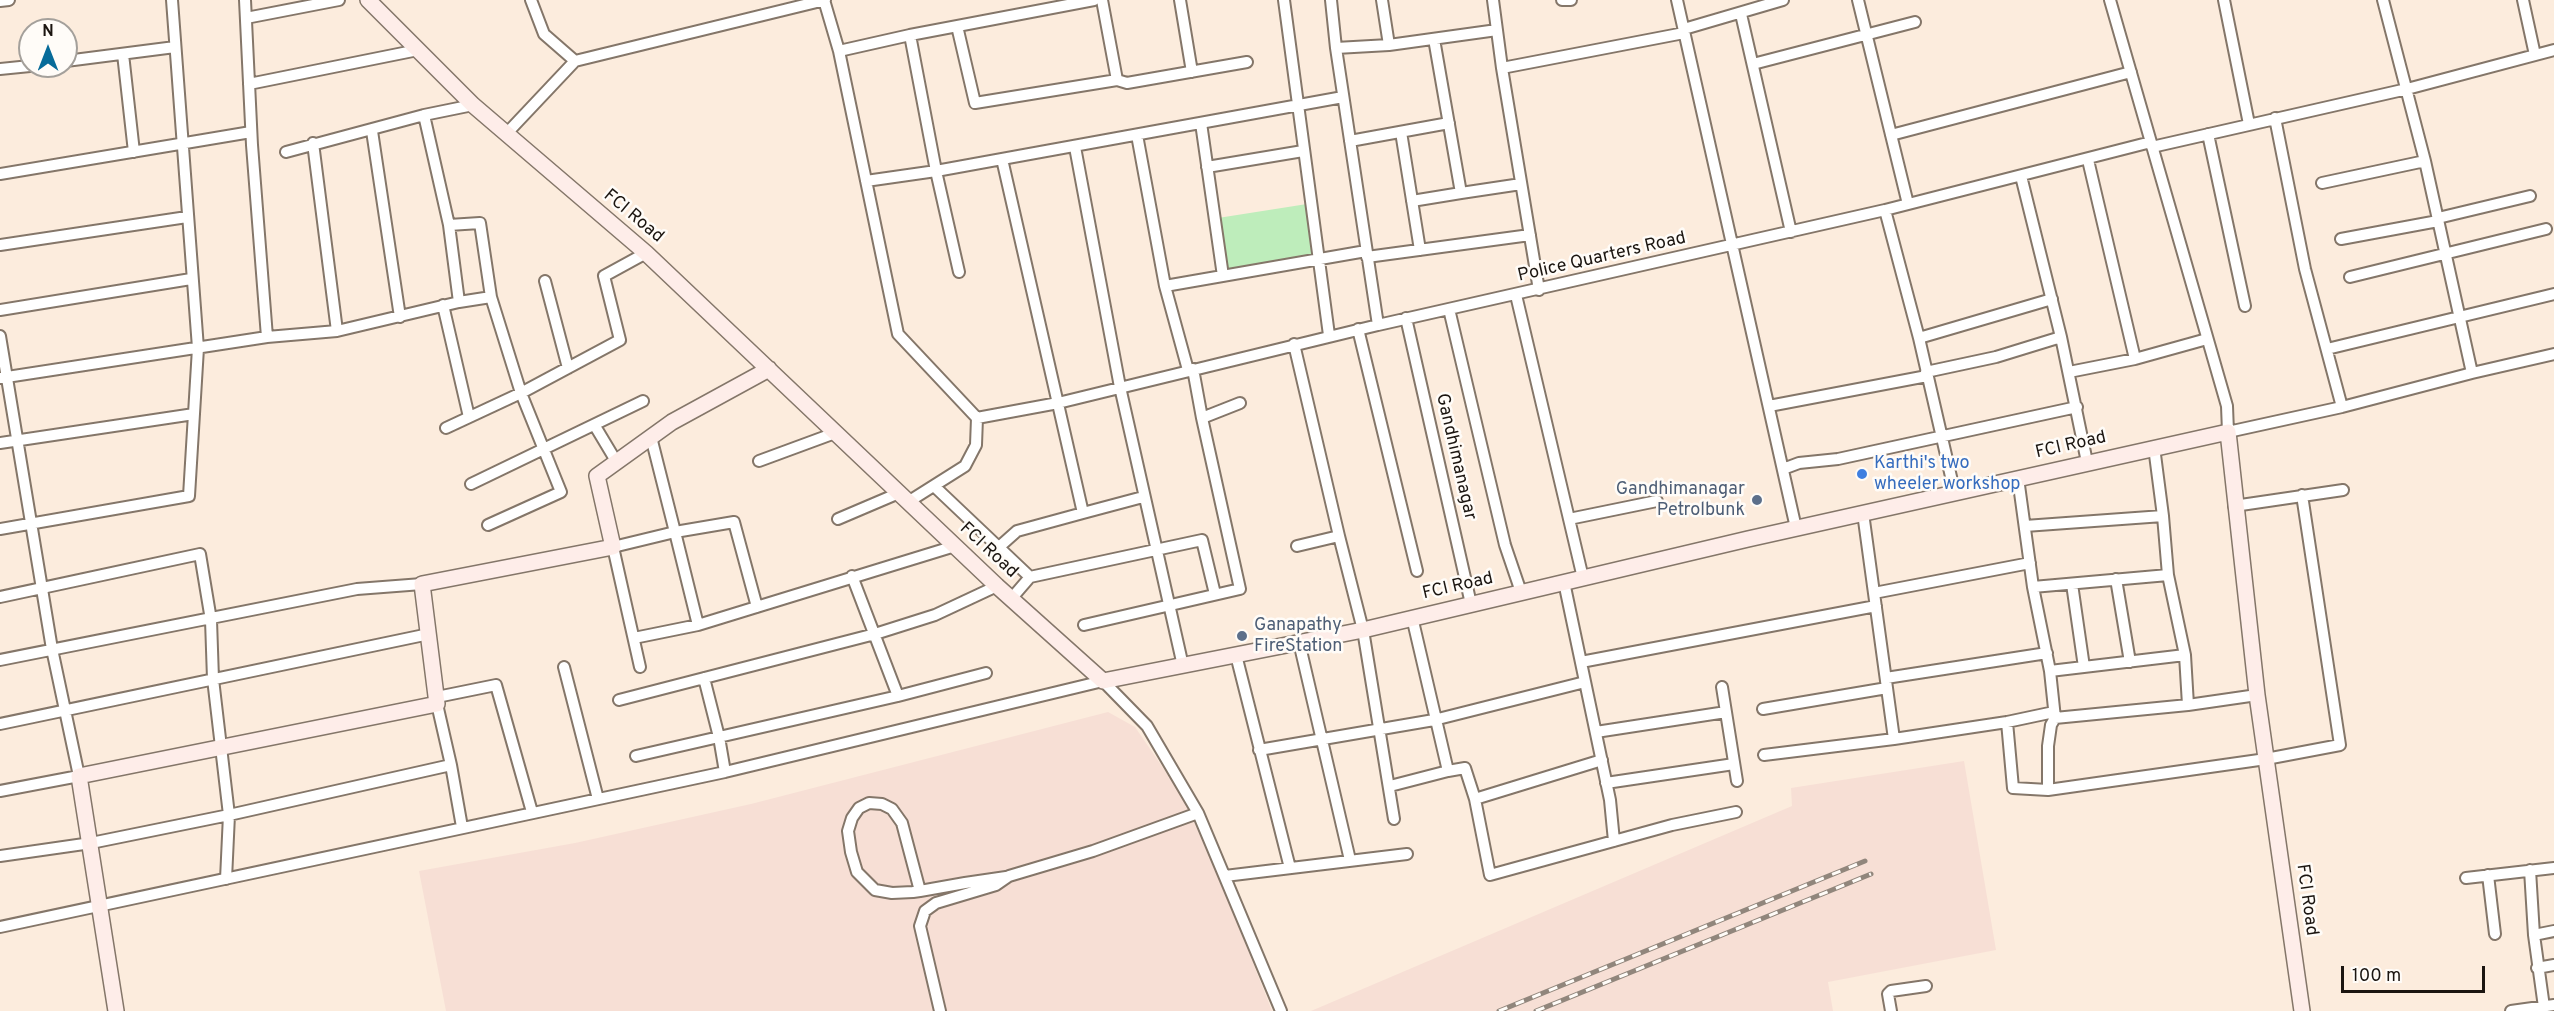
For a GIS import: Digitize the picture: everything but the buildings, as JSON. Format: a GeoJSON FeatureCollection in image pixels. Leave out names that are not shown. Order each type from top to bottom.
{"type":"FeatureCollection","features":[{"type":"Feature","properties":{"kind":"street"},"geometry":{"type":"LineString","coordinates":[[0,1],[9,0]]}},
{"type":"Feature","properties":{"kind":"street"},"geometry":{"type":"LineString","coordinates":[[0,529],[189,496],[198,348],[191,279],[172,0]]}},
{"type":"Feature","properties":{"kind":"street"},"geometry":{"type":"LineString","coordinates":[[245,0],[251,132],[267,337]]}},
{"type":"Feature","properties":{"kind":"street"},"geometry":{"type":"LineString","coordinates":[[246,18],[339,0]]}},
{"type":"Feature","properties":{"kind":"street"},"geometry":{"type":"LineString","coordinates":[[531,0],[544,34],[575,61]]}},
{"type":"Feature","properties":{"kind":"street"},"geometry":{"type":"LineString","coordinates":[[508,132],[575,61],[824,0],[839,51],[898,334],[977,418],[976,445],[964,466],[934,486],[838,519]]}},
{"type":"Feature","properties":{"kind":"street"},"geometry":{"type":"LineString","coordinates":[[839,51],[1094,0]]}},
{"type":"Feature","properties":{"kind":"street"},"geometry":{"type":"LineString","coordinates":[[1102,0],[1117,80]]}},
{"type":"Feature","properties":{"kind":"street"},"geometry":{"type":"LineString","coordinates":[[1180,0],[1192,72]]}},
{"type":"Feature","properties":{"kind":"street"},"geometry":{"type":"LineString","coordinates":[[1284,0],[1302,151],[1329,335]]}},
{"type":"Feature","properties":{"kind":"street"},"geometry":{"type":"LineString","coordinates":[[1331,0],[1343,97],[1378,325]]}},
{"type":"Feature","properties":{"kind":"street"},"geometry":{"type":"LineString","coordinates":[[1382,0],[1389,45]]}},
{"type":"Feature","properties":{"kind":"street"},"geometry":{"type":"LineString","coordinates":[[1493,0],[1539,290]]}},
{"type":"Feature","properties":{"kind":"street"},"geometry":{"type":"LineString","coordinates":[[1562,0],[1571,0]]}},
{"type":"Feature","properties":{"kind":"street"},"geometry":{"type":"LineString","coordinates":[[1677,0],[1796,528]]}},
{"type":"Feature","properties":{"kind":"street"},"geometry":{"type":"LineString","coordinates":[[1502,68],[1684,31],[1783,0]]}},
{"type":"Feature","properties":{"kind":"street"},"geometry":{"type":"LineString","coordinates":[[1858,0],[1908,204]]}},
{"type":"Feature","properties":{"kind":"street"},"geometry":{"type":"LineString","coordinates":[[2110,0],[2227,406],[2228,432],[2342,407],[2554,354]]}},
{"type":"Feature","properties":{"kind":"street"},"geometry":{"type":"LineString","coordinates":[[2224,0],[2249,124]]}},
{"type":"Feature","properties":{"kind":"street"},"geometry":{"type":"LineString","coordinates":[[2383,0],[2425,161],[2472,373]]}},
{"type":"Feature","properties":{"kind":"street"},"geometry":{"type":"LineString","coordinates":[[2523,0],[2535,55]]}},
{"type":"Feature","properties":{"kind":"street","name":"FCI Road"},"geometry":{"type":"LineString","coordinates":[[372,2],[473,105],[508,132],[577,195],[646,253],[903,498],[1102,681],[1363,630],[1796,528],[2228,432],[2234,506],[2257,695],[2302,1011]]}},
{"type":"Feature","properties":{"kind":"street"},"geometry":{"type":"LineString","coordinates":[[1741,14],[1791,232]]}},
{"type":"Feature","properties":{"kind":"street"},"geometry":{"type":"LineString","coordinates":[[1753,63],[1915,22]]}},
{"type":"Feature","properties":{"kind":"street"},"geometry":{"type":"LineString","coordinates":[[957,26],[975,103],[1117,80],[1127,82],[1247,62]]}},
{"type":"Feature","properties":{"kind":"street"},"geometry":{"type":"LineString","coordinates":[[1336,48],[1389,45],[1497,30]]}},
{"type":"Feature","properties":{"kind":"street"},"geometry":{"type":"LineString","coordinates":[[910,35],[936,171],[959,272]]}},
{"type":"Feature","properties":{"kind":"street"},"geometry":{"type":"LineString","coordinates":[[1434,39],[1461,194]]}},
{"type":"Feature","properties":{"kind":"street"},"geometry":{"type":"LineString","coordinates":[[78,60],[175,47]]}},
{"type":"Feature","properties":{"kind":"street"},"geometry":{"type":"LineString","coordinates":[[249,84],[418,50]]}},
{"type":"Feature","properties":{"kind":"street","name":"Police Quarters Road"},"geometry":{"type":"LineString","coordinates":[[977,418],[1058,403],[1329,335],[1539,290],[2152,145],[2407,89],[2554,50]]}},
{"type":"Feature","properties":{"kind":"street"},"geometry":{"type":"LineString","coordinates":[[123,54],[134,152]]}},
{"type":"Feature","properties":{"kind":"street"},"geometry":{"type":"LineString","coordinates":[[0,69],[18,67]]}},
{"type":"Feature","properties":{"kind":"street"},"geometry":{"type":"LineString","coordinates":[[1891,135],[2131,72]]}},
{"type":"Feature","properties":{"kind":"street"},"geometry":{"type":"LineString","coordinates":[[866,182],[1075,147],[1343,97]]}},
{"type":"Feature","properties":{"kind":"street"},"geometry":{"type":"LineString","coordinates":[[286,152],[313,143],[372,131],[424,115],[473,105]]}},
{"type":"Feature","properties":{"kind":"street"},"geometry":{"type":"LineString","coordinates":[[424,115],[449,225],[459,302]]}},
{"type":"Feature","properties":{"kind":"street"},"geometry":{"type":"LineString","coordinates":[[2275,118],[2305,269],[2342,407]]}},
{"type":"Feature","properties":{"kind":"street"},"geometry":{"type":"LineString","coordinates":[[1201,123],[1223,276]]}},
{"type":"Feature","properties":{"kind":"street"},"geometry":{"type":"LineString","coordinates":[[1350,141],[1449,123]]}},
{"type":"Feature","properties":{"kind":"street"},"geometry":{"type":"LineString","coordinates":[[372,131],[400,317]]}},
{"type":"Feature","properties":{"kind":"street"},"geometry":{"type":"LineString","coordinates":[[0,174],[251,132]]}},
{"type":"Feature","properties":{"kind":"street"},"geometry":{"type":"LineString","coordinates":[[1401,132],[1420,250]]}},
{"type":"Feature","properties":{"kind":"street"},"geometry":{"type":"LineString","coordinates":[[2208,134],[2245,306]]}},
{"type":"Feature","properties":{"kind":"street"},"geometry":{"type":"LineString","coordinates":[[1084,625],[1168,603],[1240,589],[1190,369],[1165,286],[1137,135]]}},
{"type":"Feature","properties":{"kind":"street"},"geometry":{"type":"LineString","coordinates":[[313,143],[337,331]]}},
{"type":"Feature","properties":{"kind":"street"},"geometry":{"type":"LineString","coordinates":[[1075,147],[1120,387],[1183,666]]}},
{"type":"Feature","properties":{"kind":"street"},"geometry":{"type":"LineString","coordinates":[[1207,167],[1302,151]]}},
{"type":"Feature","properties":{"kind":"street"},"geometry":{"type":"LineString","coordinates":[[1002,159],[1083,513]]}},
{"type":"Feature","properties":{"kind":"street"},"geometry":{"type":"LineString","coordinates":[[2088,160],[2135,359]]}},
{"type":"Feature","properties":{"kind":"street"},"geometry":{"type":"LineString","coordinates":[[2322,183],[2425,161]]}},
{"type":"Feature","properties":{"kind":"street"},"geometry":{"type":"LineString","coordinates":[[2021,176],[2061,337],[2087,462]]}},
{"type":"Feature","properties":{"kind":"street"},"geometry":{"type":"LineString","coordinates":[[1412,201],[1521,184]]}},
{"type":"Feature","properties":{"kind":"street"},"geometry":{"type":"LineString","coordinates":[[2341,239],[2438,219],[2530,196]]}},
{"type":"Feature","properties":{"kind":"street"},"geometry":{"type":"LineString","coordinates":[[1885,210],[1919,338],[1955,494]]}},
{"type":"Feature","properties":{"kind":"street"},"geometry":{"type":"LineString","coordinates":[[0,245],[187,217]]}},
{"type":"Feature","properties":{"kind":"street"},"geometry":{"type":"LineString","coordinates":[[449,225],[480,223],[491,297],[521,393],[561,492],[488,525]]}},
{"type":"Feature","properties":{"kind":"street"},"geometry":{"type":"LineString","coordinates":[[2350,277],[2546,229]]}},
{"type":"Feature","properties":{"kind":"street"},"geometry":{"type":"LineString","coordinates":[[1165,286],[1317,260],[1420,250],[1530,235]]}},
{"type":"Feature","properties":{"kind":"street"},"geometry":{"type":"LineString","coordinates":[[446,428],[521,393],[620,340],[604,276],[646,253]]}},
{"type":"Feature","properties":{"kind":"street"},"geometry":{"type":"LineString","coordinates":[[0,310],[191,279]]}},
{"type":"Feature","properties":{"kind":"street"},"geometry":{"type":"LineString","coordinates":[[545,281],[568,368]]}},
{"type":"Feature","properties":{"kind":"street"},"geometry":{"type":"LineString","coordinates":[[2327,349],[2554,294]]}},
{"type":"Feature","properties":{"kind":"street"},"geometry":{"type":"LineString","coordinates":[[1516,295],[1582,578]]}},
{"type":"Feature","properties":{"kind":"street"},"geometry":{"type":"LineString","coordinates":[[4,377],[267,337],[337,331],[443,305],[491,297]]}},
{"type":"Feature","properties":{"kind":"street"},"geometry":{"type":"LineString","coordinates":[[1919,338],[2052,299]]}},
{"type":"Feature","properties":{"kind":"street"},"geometry":{"type":"LineString","coordinates":[[443,305],[469,417]]}},
{"type":"Feature","properties":{"kind":"street"},"geometry":{"type":"LineString","coordinates":[[1449,309],[1505,545],[1521,592]]}},
{"type":"Feature","properties":{"kind":"street","name":"Gandhimanagar"},"geometry":{"type":"LineString","coordinates":[[1406,318],[1471,604]]}},
{"type":"Feature","properties":{"kind":"street"},"geometry":{"type":"LineString","coordinates":[[1358,329],[1417,571]]}},
{"type":"Feature","properties":{"kind":"street"},"geometry":{"type":"LineString","coordinates":[[0,336],[4,377],[52,649],[79,776],[102,907],[116,1011]]}},
{"type":"Feature","properties":{"kind":"street"},"geometry":{"type":"LineString","coordinates":[[1769,406],[1927,374],[1996,357],[2061,337]]}},
{"type":"Feature","properties":{"kind":"street"},"geometry":{"type":"LineString","coordinates":[[2069,372],[2135,359],[2207,339]]}},
{"type":"Feature","properties":{"kind":"street"},"geometry":{"type":"LineString","coordinates":[[1293,344],[1363,630],[1394,819]]}},
{"type":"Feature","properties":{"kind":"street"},"geometry":{"type":"LineString","coordinates":[[640,667],[597,476],[672,422],[769,369]]}},
{"type":"Feature","properties":{"kind":"street"},"geometry":{"type":"LineString","coordinates":[[471,484],[643,401]]}},
{"type":"Feature","properties":{"kind":"street"},"geometry":{"type":"LineString","coordinates":[[1202,418],[1240,403]]}},
{"type":"Feature","properties":{"kind":"street"},"geometry":{"type":"LineString","coordinates":[[1783,469],[1799,463],[1838,459],[2077,407]]}},
{"type":"Feature","properties":{"kind":"street"},"geometry":{"type":"LineString","coordinates":[[0,443],[194,414]]}},
{"type":"Feature","properties":{"kind":"street"},"geometry":{"type":"LineString","coordinates":[[595,426],[616,461]]}},
{"type":"Feature","properties":{"kind":"street"},"geometry":{"type":"LineString","coordinates":[[759,461],[835,433]]}},
{"type":"Feature","properties":{"kind":"street"},"geometry":{"type":"LineString","coordinates":[[651,437],[698,625]]}},
{"type":"Feature","properties":{"kind":"street"},"geometry":{"type":"LineString","coordinates":[[2154,447],[2168,574],[2185,655],[2188,705]]}},
{"type":"Feature","properties":{"kind":"street"},"geometry":{"type":"LineString","coordinates":[[2018,478],[2033,587],[2050,671],[2055,715],[2048,746],[2048,790]]}},
{"type":"Feature","properties":{"kind":"street"},"geometry":{"type":"LineString","coordinates":[[934,486],[1030,577]]}},
{"type":"Feature","properties":{"kind":"street"},"geometry":{"type":"LineString","coordinates":[[2234,506],[2343,490]]}},
{"type":"Feature","properties":{"kind":"street"},"geometry":{"type":"LineString","coordinates":[[2007,722],[2013,788],[2048,790],[2266,759],[2340,745],[2302,495]]}},
{"type":"Feature","properties":{"kind":"street"},"geometry":{"type":"LineString","coordinates":[[999,547],[1017,531],[1143,496]]}},
{"type":"Feature","properties":{"kind":"street"},"geometry":{"type":"LineString","coordinates":[[1569,519],[1657,501]]}},
{"type":"Feature","properties":{"kind":"street"},"geometry":{"type":"LineString","coordinates":[[1863,513],[1894,739]]}},
{"type":"Feature","properties":{"kind":"street"},"geometry":{"type":"LineString","coordinates":[[2025,526],[2163,516]]}},
{"type":"Feature","properties":{"kind":"street"},"geometry":{"type":"LineString","coordinates":[[0,660],[211,620],[357,589],[422,584],[734,522],[757,608]]}},
{"type":"Feature","properties":{"kind":"street"},"geometry":{"type":"LineString","coordinates":[[1298,546],[1339,536]]}},
{"type":"Feature","properties":{"kind":"street"},"geometry":{"type":"LineString","coordinates":[[1011,598],[1030,577],[1202,540],[1215,594]]}},
{"type":"Feature","properties":{"kind":"street"},"geometry":{"type":"LineString","coordinates":[[634,639],[698,625],[757,608],[852,576],[955,546]]}},
{"type":"Feature","properties":{"kind":"street"},"geometry":{"type":"LineString","coordinates":[[0,597],[200,554],[211,620],[213,679],[229,815],[226,879]]}},
{"type":"Feature","properties":{"kind":"street"},"geometry":{"type":"LineString","coordinates":[[1874,593],[2030,563]]}},
{"type":"Feature","properties":{"kind":"street"},"geometry":{"type":"LineString","coordinates":[[2033,587],[2168,574]]}},
{"type":"Feature","properties":{"kind":"street"},"geometry":{"type":"LineString","coordinates":[[852,576],[898,696]]}},
{"type":"Feature","properties":{"kind":"street"},"geometry":{"type":"LineString","coordinates":[[2116,579],[2130,662]]}},
{"type":"Feature","properties":{"kind":"street"},"geometry":{"type":"LineString","coordinates":[[1564,582],[1602,760],[1614,841]]}},
{"type":"Feature","properties":{"kind":"street"},"geometry":{"type":"LineString","coordinates":[[422,584],[437,701],[462,827]]}},
{"type":"Feature","properties":{"kind":"street"},"geometry":{"type":"LineString","coordinates":[[2072,584],[2084,667]]}},
{"type":"Feature","properties":{"kind":"street"},"geometry":{"type":"LineString","coordinates":[[620,700],[874,634],[935,615],[997,586]]}},
{"type":"Feature","properties":{"kind":"street"},"geometry":{"type":"LineString","coordinates":[[1581,662],[1876,606]]}},
{"type":"Feature","properties":{"kind":"street"},"geometry":{"type":"LineString","coordinates":[[1412,617],[1434,720],[1448,771]]}},
{"type":"Feature","properties":{"kind":"street"},"geometry":{"type":"LineString","coordinates":[[0,724],[429,634]]}},
{"type":"Feature","properties":{"kind":"street"},"geometry":{"type":"LineString","coordinates":[[1299,642],[1350,860]]}},
{"type":"Feature","properties":{"kind":"street"},"geometry":{"type":"LineString","coordinates":[[1763,709],[2046,653]]}},
{"type":"Feature","properties":{"kind":"street"},"geometry":{"type":"LineString","coordinates":[[1236,655],[1290,868]]}},
{"type":"Feature","properties":{"kind":"street"},"geometry":{"type":"LineString","coordinates":[[2050,671],[2185,655]]}},
{"type":"Feature","properties":{"kind":"street"},"geometry":{"type":"LineString","coordinates":[[564,667],[598,799]]}},
{"type":"Feature","properties":{"kind":"street"},"geometry":{"type":"LineString","coordinates":[[636,756],[898,696],[986,672]]}},
{"type":"Feature","properties":{"kind":"street"},"geometry":{"type":"LineString","coordinates":[[704,678],[725,772]]}},
{"type":"Feature","properties":{"kind":"street"},"geometry":{"type":"LineString","coordinates":[[0,927],[725,772],[1102,681],[1147,726],[1198,813],[1281,1011]]}},
{"type":"Feature","properties":{"kind":"street"},"geometry":{"type":"LineString","coordinates":[[1259,750],[1434,720],[1585,682]]}},
{"type":"Feature","properties":{"kind":"street"},"geometry":{"type":"LineString","coordinates":[[0,791],[220,747],[437,701],[496,686],[531,812]]}},
{"type":"Feature","properties":{"kind":"street"},"geometry":{"type":"LineString","coordinates":[[1722,687],[1737,781]]}},
{"type":"Feature","properties":{"kind":"street"},"geometry":{"type":"LineString","coordinates":[[1764,755],[1894,739],[2055,715],[2188,705],[2257,695]]}},
{"type":"Feature","properties":{"kind":"street"},"geometry":{"type":"LineString","coordinates":[[1596,732],[1726,712]]}},
{"type":"Feature","properties":{"kind":"street"},"geometry":{"type":"LineString","coordinates":[[1475,799],[1602,760]]}},
{"type":"Feature","properties":{"kind":"street"},"geometry":{"type":"LineString","coordinates":[[1606,783],[1734,764]]}},
{"type":"Feature","properties":{"kind":"street"},"geometry":{"type":"LineString","coordinates":[[0,856],[91,843],[229,815],[451,765]]}},
{"type":"Feature","properties":{"kind":"street"},"geometry":{"type":"LineString","coordinates":[[1390,786],[1465,768],[1475,799],[1490,874],[1736,812]]}},
{"type":"Feature","properties":{"kind":"street"},"geometry":{"type":"LineString","coordinates":[[920,891],[902,823],[892,809],[876,803],[859,808],[852,818],[848,831],[858,872],[875,890],[892,893],[920,891],[1009,876],[1093,851],[1198,813]]}},
{"type":"Feature","properties":{"kind":"street"},"geometry":{"type":"LineString","coordinates":[[1226,876],[1407,854]]}},
{"type":"Feature","properties":{"kind":"street"},"geometry":{"type":"LineString","coordinates":[[2466,878],[2554,868]]}},
{"type":"Feature","properties":{"kind":"street"},"geometry":{"type":"LineString","coordinates":[[2511,1011],[2549,1006],[2537,968],[2530,870]]}},
{"type":"Feature","properties":{"kind":"street"},"geometry":{"type":"LineString","coordinates":[[2488,875],[2495,934]]}},
{"type":"Feature","properties":{"kind":"street"},"geometry":{"type":"LineString","coordinates":[[940,1011],[921,918],[925,911],[936,903],[996,885],[1009,876]]}},
{"type":"Feature","properties":{"kind":"street"},"geometry":{"type":"LineString","coordinates":[[2534,935],[2554,931]]}},
{"type":"Feature","properties":{"kind":"street"},"geometry":{"type":"LineString","coordinates":[[2537,968],[2554,965]]}},
{"type":"Feature","properties":{"kind":"street"},"geometry":{"type":"LineString","coordinates":[[1891,1011],[1888,994],[1891,991],[1926,986]]}},
{"type":"Feature","properties":{"kind":"shaded area"},"geometry":{"type":"Polygon","coordinates":[[[1108,712],[1135,727],[1183,797],[1223,887],[1272,1011],[446,1011],[419,871],[575,843],[751,804],[1108,712]]]}},
{"type":"Feature","properties":{"kind":"shaded area"},"geometry":{"type":"Polygon","coordinates":[[[1964,761],[1996,950],[1828,982],[1833,1011],[1311,1011],[1792,806],[1791,788],[1964,761]]]}},
{"type":"Feature","properties":{"kind":"green space"},"geometry":{"type":"Polygon","coordinates":[[[1307,204],[1314,257],[1225,272],[1218,218],[1307,204]]]}},
{"type":"Feature","properties":{"kind":"railway"},"geometry":{"type":"LineString","coordinates":[[1499,1011],[1865,861]]}},
{"type":"Feature","properties":{"kind":"railway"},"geometry":{"type":"LineString","coordinates":[[1536,1011],[1871,874]]}},
{"type":"Feature","properties":{"kind":"place","name":"Karthi's two wheeler workshop"},"geometry":{"type":"Point","coordinates":[1862,474]}},
{"type":"Feature","properties":{"kind":"place","name":"Gandhimanagar Petrolbunk"},"geometry":{"type":"Point","coordinates":[1757,500]}},
{"type":"Feature","properties":{"kind":"place","name":"Ganapathy FireStation"},"geometry":{"type":"Point","coordinates":[1242,636]}}]}
